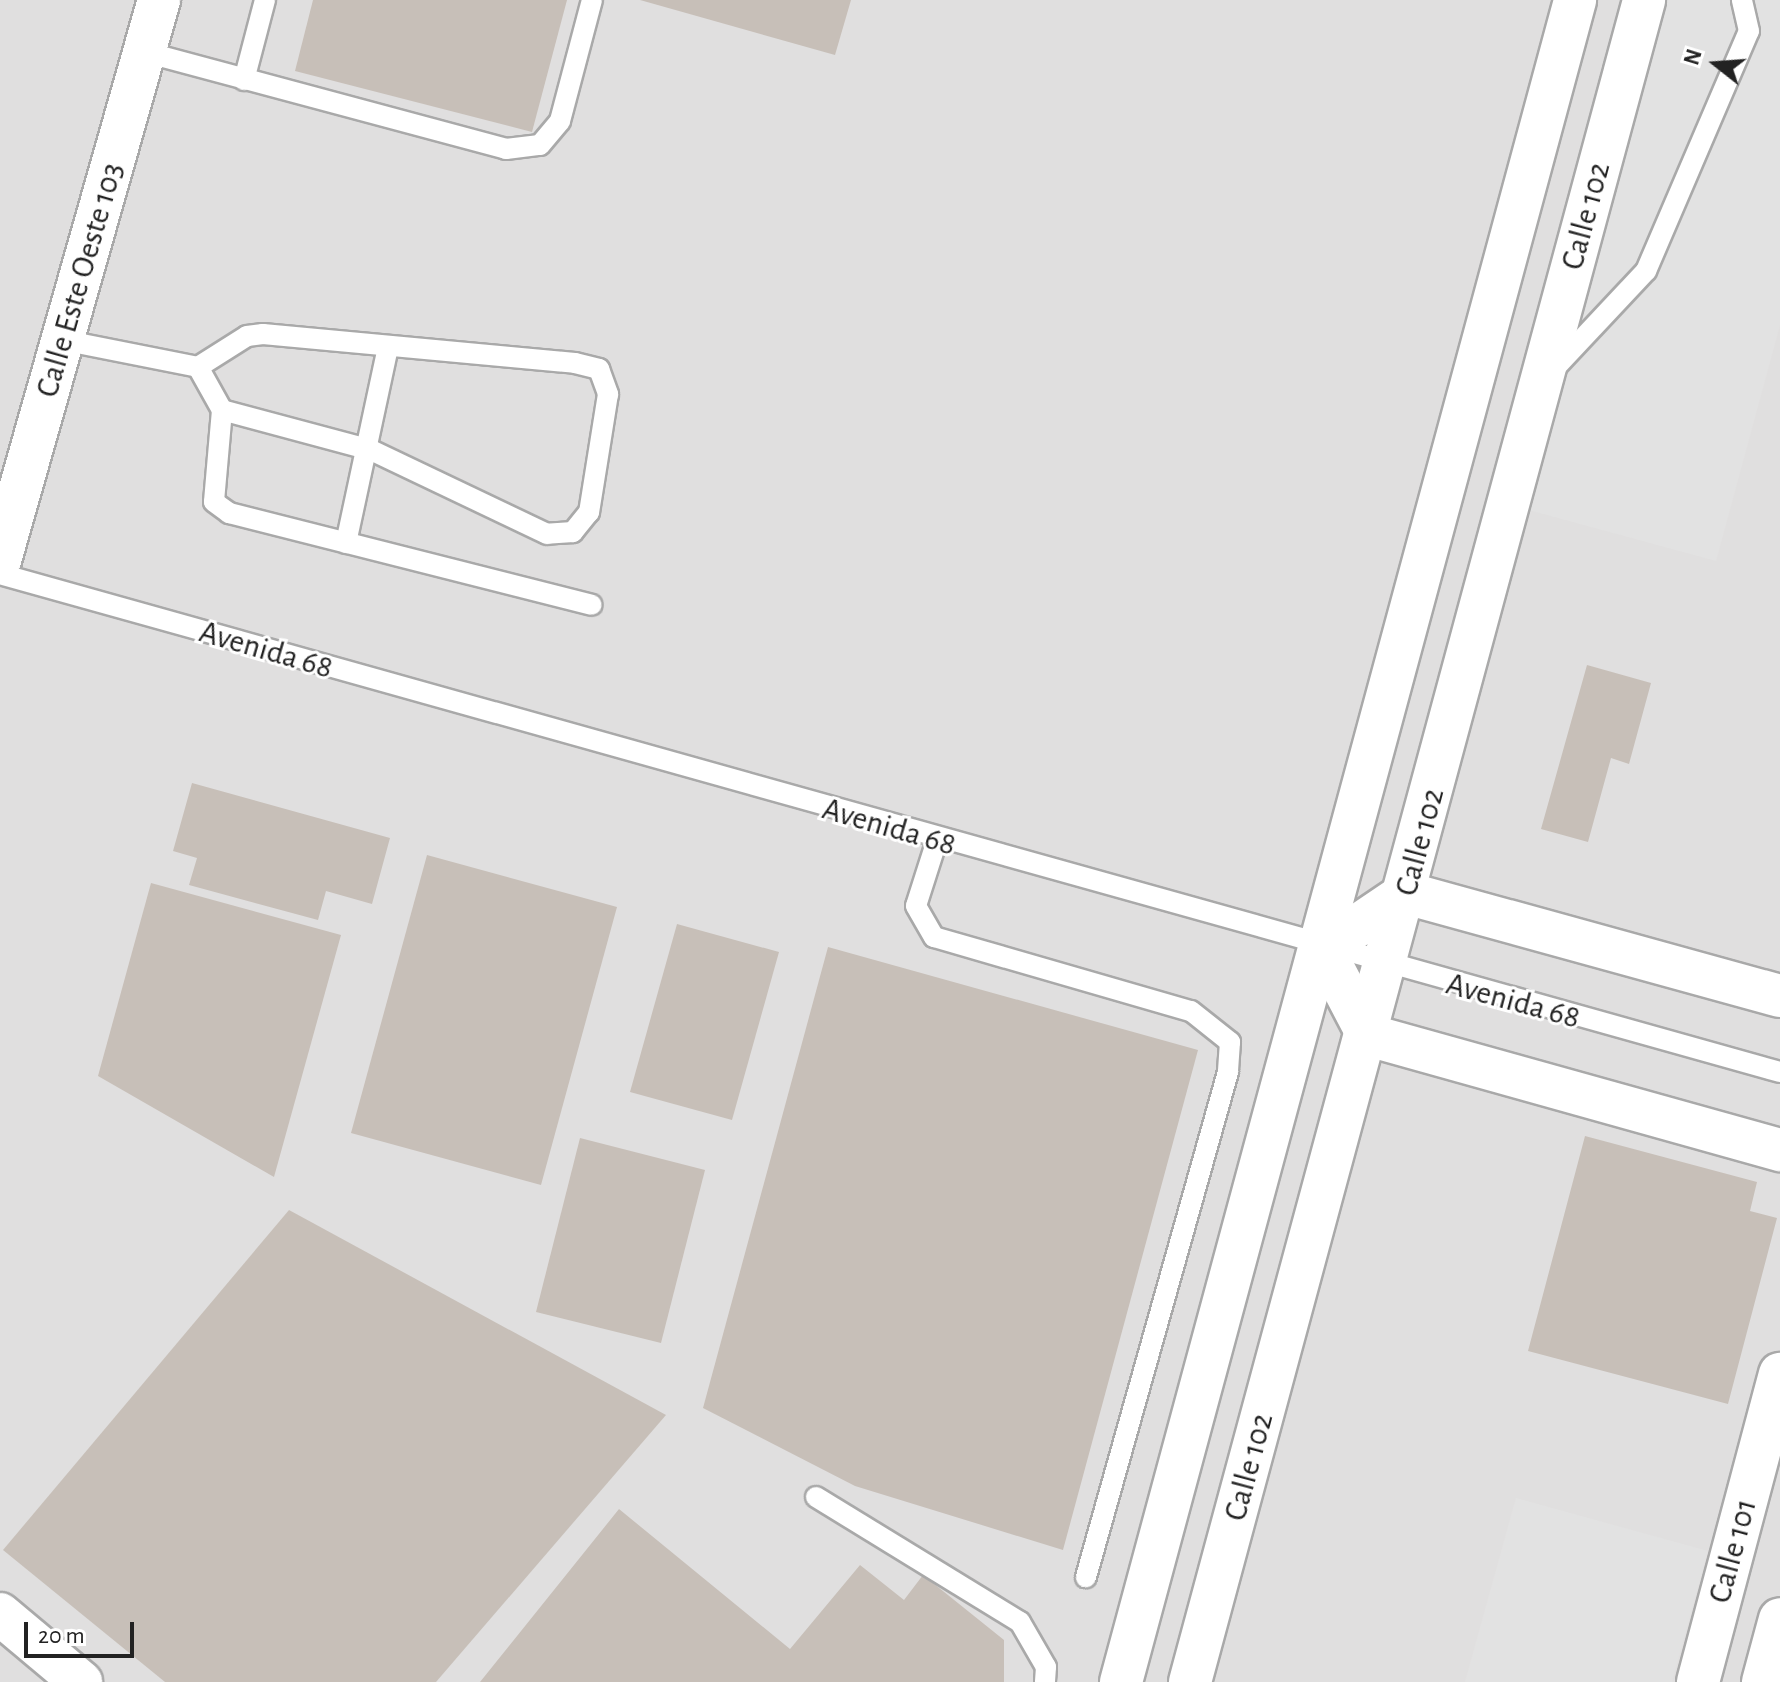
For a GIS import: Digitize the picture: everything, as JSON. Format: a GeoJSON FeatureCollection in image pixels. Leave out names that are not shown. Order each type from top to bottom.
{"type":"FeatureCollection","features":[{"type":"Feature","properties":{"kind":"street","name":"Calle Este Oeste 103"},"geometry":{"type":"LineString","coordinates":[[0,560],[159,0]]}},
{"type":"Feature","properties":{"kind":"street","name":"Calle 102"},"geometry":{"type":"LineString","coordinates":[[1121,1682],[1323,949],[1575,0]]}},
{"type":"Feature","properties":{"kind":"street","name":"Calle 102"},"geometry":{"type":"LineString","coordinates":[[1190,1682],[1387,967],[1644,0]]}},
{"type":"Feature","properties":{"kind":"street"},"geometry":{"type":"LineString","coordinates":[[1780,996],[1406,893],[1323,949],[1368,1035],[1780,1150]]}},
{"type":"Feature","properties":{"kind":"street","name":"Calle 101"},"geometry":{"type":"LineString","coordinates":[[1698,1682],[1780,1374]]}},
{"type":"Feature","properties":{"kind":"street"},"geometry":{"type":"LineString","coordinates":[[0,1614],[81,1682]]}},
{"type":"Feature","properties":{"kind":"street","name":"Calle 101"},"geometry":{"type":"LineString","coordinates":[[1763,1682],[1780,1619]]}},
{"type":"Feature","properties":{"kind":"lane"},"geometry":{"type":"LineString","coordinates":[[244,80],[265,0]]}},
{"type":"Feature","properties":{"kind":"lane"},"geometry":{"type":"LineString","coordinates":[[145,52],[506,149],[540,145],[560,121],[592,0]]}},
{"type":"Feature","properties":{"kind":"lane"},"geometry":{"type":"LineString","coordinates":[[1542,381],[1646,271],[1749,31],[1742,0]]}},
{"type":"Feature","properties":{"kind":"lane"},"geometry":{"type":"LineString","coordinates":[[62,340],[198,367],[247,336],[388,347],[599,369],[608,394],[589,512],[573,532],[547,534],[371,450],[222,410]]}},
{"type":"Feature","properties":{"kind":"lane"},"geometry":{"type":"LineString","coordinates":[[346,543],[371,450],[388,347]]}},
{"type":"Feature","properties":{"kind":"lane"},"geometry":{"type":"LineString","coordinates":[[198,367],[222,410],[214,502],[229,513],[592,605]]}},
{"type":"Feature","properties":{"kind":"lane","name":"Avenida 68"},"geometry":{"type":"LineString","coordinates":[[0,574],[1387,967],[1780,1072]]}},
{"type":"Feature","properties":{"kind":"lane"},"geometry":{"type":"LineString","coordinates":[[937,840],[916,906],[934,937],[1191,1011],[1230,1042],[1086,1577]]}},
{"type":"Feature","properties":{"kind":"lane"},"geometry":{"type":"LineString","coordinates":[[816,1497],[1020,1622],[1046,1667],[1045,1682]]}},
{"type":"Feature","properties":{"kind":"shaded area"},"geometry":{"type":"Polygon","coordinates":[[[0,0],[1780,0],[1780,1682],[0,1682],[0,0]]]}},
{"type":"Feature","properties":{"kind":"shaded area"},"geometry":{"type":"Polygon","coordinates":[[[1663,0],[1780,0],[1780,325],[1716,561],[1525,509],[1663,0]]]}},
{"type":"Feature","properties":{"kind":"shaded area"},"geometry":{"type":"Polygon","coordinates":[[[1516,1498],[1708,1551],[1672,1682],[1465,1682],[1516,1498]]]}},
{"type":"Feature","properties":{"kind":"building"},"geometry":{"type":"Polygon","coordinates":[[[313,0],[567,0],[532,132],[295,71],[313,0]]]}},
{"type":"Feature","properties":{"kind":"building"},"geometry":{"type":"Polygon","coordinates":[[[640,0],[851,0],[835,55],[640,0]]]}},
{"type":"Feature","properties":{"kind":"building"},"geometry":{"type":"Polygon","coordinates":[[[1587,665],[1651,683],[1629,764],[1611,758],[1588,842],[1541,829],[1587,665]]]}},
{"type":"Feature","properties":{"kind":"building"},"geometry":{"type":"Polygon","coordinates":[[[192,783],[390,838],[372,904],[326,891],[318,920],[189,885],[197,858],[173,851],[192,783]]]}},
{"type":"Feature","properties":{"kind":"building"},"geometry":{"type":"Polygon","coordinates":[[[427,855],[617,907],[541,1185],[351,1133],[427,855]]]}},
{"type":"Feature","properties":{"kind":"building"},"geometry":{"type":"Polygon","coordinates":[[[151,883],[341,935],[274,1177],[98,1076],[151,883]]]}},
{"type":"Feature","properties":{"kind":"building"},"geometry":{"type":"Polygon","coordinates":[[[677,924],[779,952],[732,1120],[630,1092],[677,924]]]}},
{"type":"Feature","properties":{"kind":"building"},"geometry":{"type":"Polygon","coordinates":[[[828,947],[1198,1050],[1063,1550],[855,1486],[703,1408],[828,947]]]}},
{"type":"Feature","properties":{"kind":"building"},"geometry":{"type":"Polygon","coordinates":[[[1585,1136],[1757,1182],[1750,1211],[1777,1218],[1728,1404],[1528,1351],[1585,1136]]]}},
{"type":"Feature","properties":{"kind":"building"},"geometry":{"type":"Polygon","coordinates":[[[580,1138],[705,1170],[661,1343],[536,1312],[580,1138]]]}},
{"type":"Feature","properties":{"kind":"building"},"geometry":{"type":"Polygon","coordinates":[[[289,1210],[666,1415],[436,1682],[165,1682],[3,1550],[289,1210]]]}},
{"type":"Feature","properties":{"kind":"building"},"geometry":{"type":"Polygon","coordinates":[[[619,1509],[790,1649],[860,1565],[904,1600],[923,1575],[1004,1640],[1004,1682],[480,1682],[619,1509]]]}}]}
